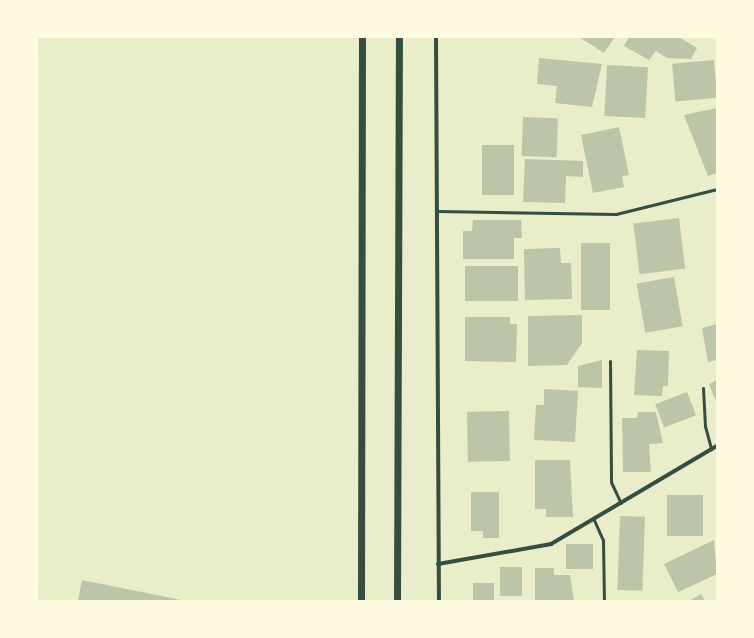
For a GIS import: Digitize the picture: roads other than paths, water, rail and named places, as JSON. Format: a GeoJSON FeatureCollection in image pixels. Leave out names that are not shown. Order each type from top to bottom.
{"type":"FeatureCollection","features":[{"type":"Feature","properties":{"kind":"street"},"geometry":{"type":"LineString","coordinates":[[361,601],[362,37]]}},
{"type":"Feature","properties":{"kind":"street"},"geometry":{"type":"LineString","coordinates":[[397,601],[399,37]]}},
{"type":"Feature","properties":{"kind":"street"},"geometry":{"type":"LineString","coordinates":[[436,37],[439,601]]}},
{"type":"Feature","properties":{"kind":"street"},"geometry":{"type":"LineString","coordinates":[[438,564],[543,546],[594,520],[717,446]]}},
{"type":"Feature","properties":{"kind":"lane"},"geometry":{"type":"LineString","coordinates":[[438,212],[616,214],[717,189]]}},
{"type":"Feature","properties":{"kind":"lane"},"geometry":{"type":"LineString","coordinates":[[610,361],[611,482],[621,504]]}},
{"type":"Feature","properties":{"kind":"lane"},"geometry":{"type":"LineString","coordinates":[[703,388],[705,426],[711,449]]}},
{"type":"Feature","properties":{"kind":"lane"},"geometry":{"type":"LineString","coordinates":[[594,520],[603,540],[604,601]]}}]}
